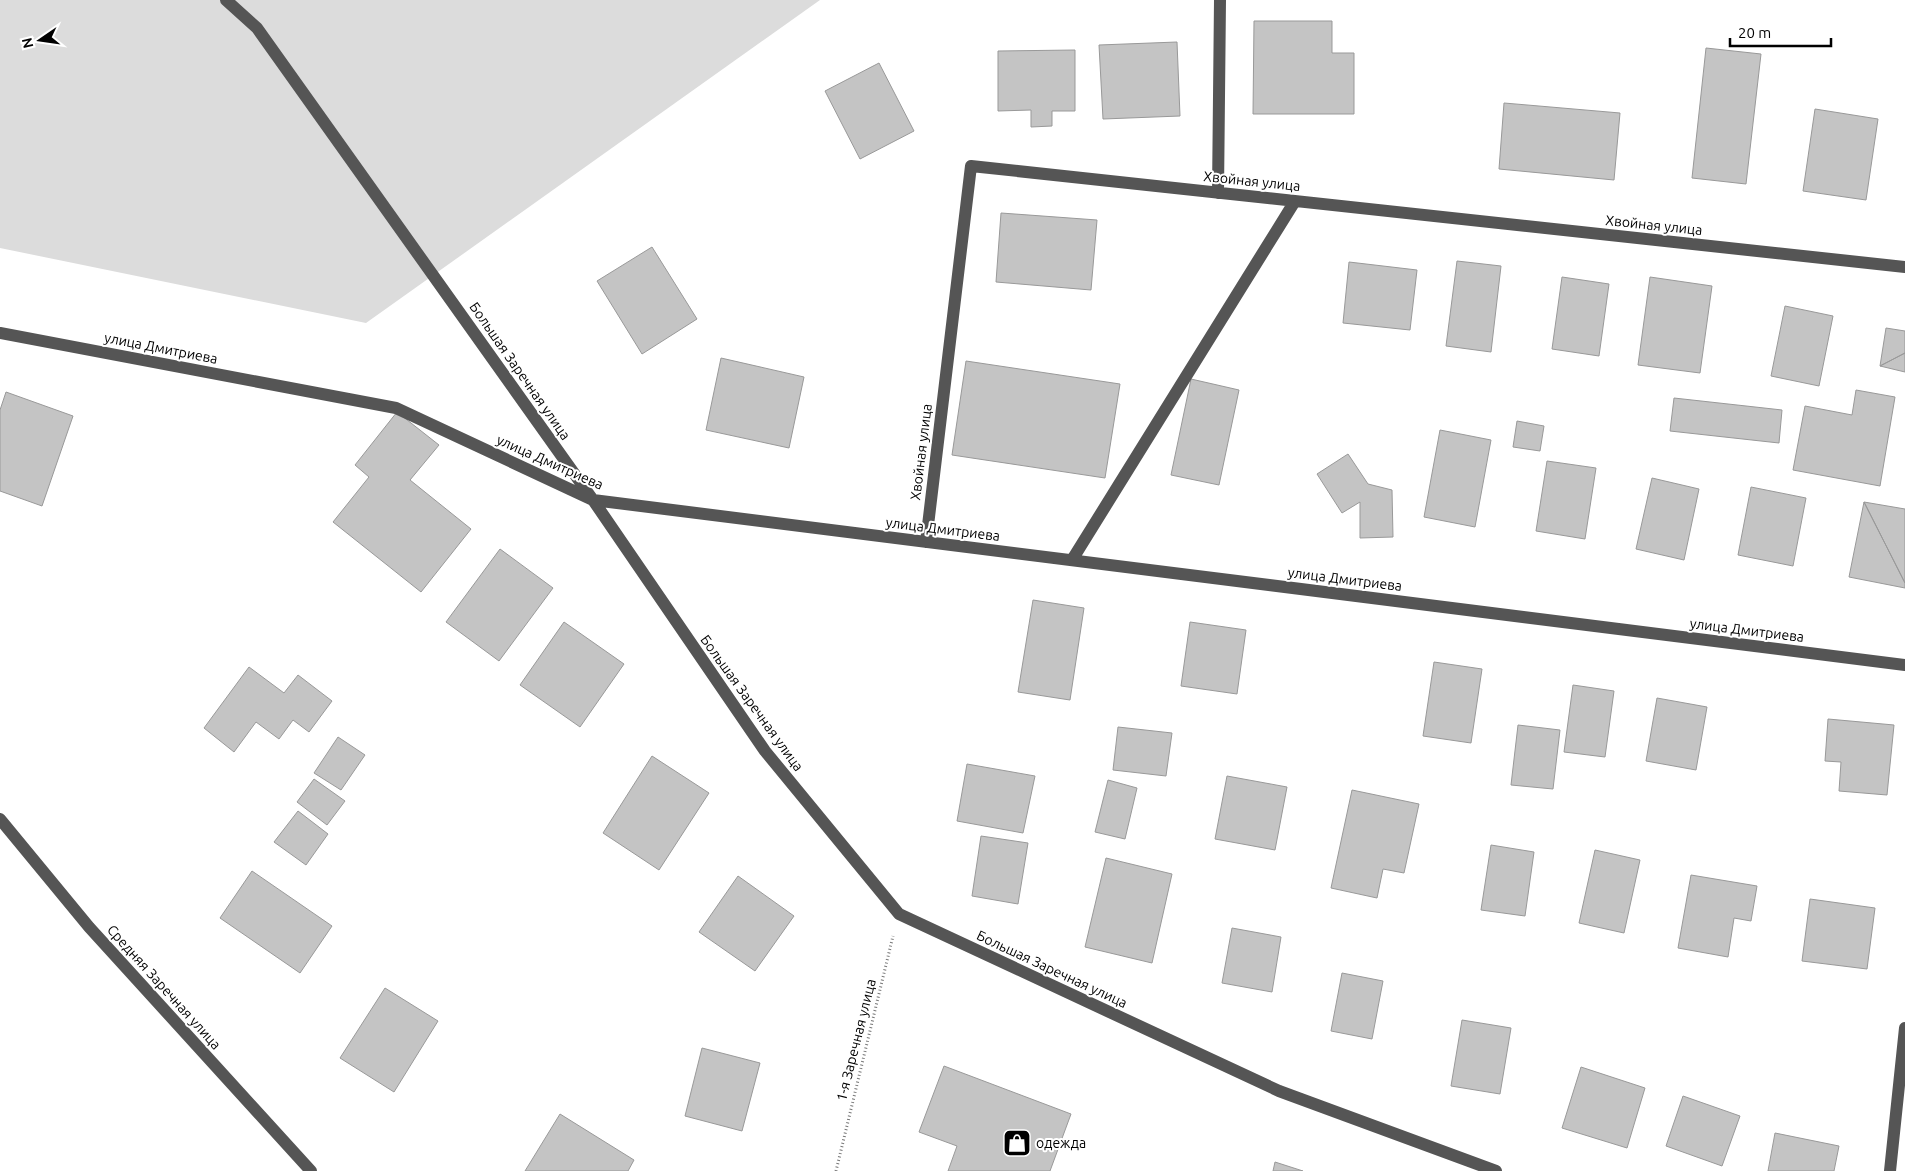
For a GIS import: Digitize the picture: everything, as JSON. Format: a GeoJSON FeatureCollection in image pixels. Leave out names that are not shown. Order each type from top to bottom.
{"type":"FeatureCollection","features":[{"type":"Feature","properties":{"kind":"street","name":"Большая Заречная улица"},"geometry":{"type":"LineString","coordinates":[[226,0],[257,28],[593,500],[765,751],[899,914],[1279,1092],[1496,1171]]}},
{"type":"Feature","properties":{"kind":"street"},"geometry":{"type":"LineString","coordinates":[[1218,193],[1220,0]]}},
{"type":"Feature","properties":{"kind":"street","name":"Хвойная улица"},"geometry":{"type":"LineString","coordinates":[[926,542],[971,166],[1905,268]]}},
{"type":"Feature","properties":{"kind":"street"},"geometry":{"type":"LineString","coordinates":[[1072,560],[1295,201]]}},
{"type":"Feature","properties":{"kind":"street","name":"улица Дмитриева"},"geometry":{"type":"LineString","coordinates":[[0,332],[396,408],[593,500],[1905,665]]}},
{"type":"Feature","properties":{"kind":"street","name":"Средняя Заречная улица"},"geometry":{"type":"LineString","coordinates":[[0,819],[89,927],[311,1171]]}},
{"type":"Feature","properties":{"kind":"street"},"geometry":{"type":"LineString","coordinates":[[1890,1171],[1905,1028]]}},
{"type":"Feature","properties":{"kind":"path","name":"1-я Заречная улица"},"geometry":{"type":"LineString","coordinates":[[836,1171],[899,914]]}},
{"type":"Feature","properties":{"kind":"shaded area"},"geometry":{"type":"Polygon","coordinates":[[[0,0],[820,0],[366,323],[0,248],[0,0]]]}},
{"type":"Feature","properties":{"kind":"building"},"geometry":{"type":"Polygon","coordinates":[[[1254,21],[1332,21],[1332,53],[1354,53],[1354,114],[1253,114],[1254,21]]]}},
{"type":"Feature","properties":{"kind":"building"},"geometry":{"type":"Polygon","coordinates":[[[1177,42],[1180,116],[1103,119],[1099,45],[1177,42]]]}},
{"type":"Feature","properties":{"kind":"building"},"geometry":{"type":"Polygon","coordinates":[[[1706,48],[1761,54],[1746,184],[1692,178],[1706,48]]]}},
{"type":"Feature","properties":{"kind":"building"},"geometry":{"type":"Polygon","coordinates":[[[1075,50],[1075,111],[1052,111],[1052,126],[1031,127],[1031,110],[998,111],[998,51],[1075,50]]]}},
{"type":"Feature","properties":{"kind":"building"},"geometry":{"type":"Polygon","coordinates":[[[879,63],[914,131],[860,159],[825,91],[879,63]]]}},
{"type":"Feature","properties":{"kind":"building"},"geometry":{"type":"Polygon","coordinates":[[[1504,103],[1620,113],[1614,180],[1499,169],[1504,103]]]}},
{"type":"Feature","properties":{"kind":"building"},"geometry":{"type":"Polygon","coordinates":[[[1815,109],[1878,119],[1866,200],[1803,191],[1815,109]]]}},
{"type":"Feature","properties":{"kind":"building"},"geometry":{"type":"Polygon","coordinates":[[[1001,213],[1097,220],[1091,290],[996,282],[1001,213]]]}},
{"type":"Feature","properties":{"kind":"building"},"geometry":{"type":"Polygon","coordinates":[[[652,247],[697,319],[642,354],[597,281],[652,247]]]}},
{"type":"Feature","properties":{"kind":"building"},"geometry":{"type":"Polygon","coordinates":[[[1457,261],[1501,266],[1491,352],[1446,346],[1457,261]]]}},
{"type":"Feature","properties":{"kind":"building"},"geometry":{"type":"Polygon","coordinates":[[[1349,262],[1417,270],[1410,330],[1343,323],[1349,262]]]}},
{"type":"Feature","properties":{"kind":"building"},"geometry":{"type":"Polygon","coordinates":[[[1562,277],[1609,284],[1599,356],[1552,349],[1562,277]]]}},
{"type":"Feature","properties":{"kind":"building"},"geometry":{"type":"Polygon","coordinates":[[[1650,277],[1712,286],[1700,373],[1638,365],[1650,277]]]}},
{"type":"Feature","properties":{"kind":"building"},"geometry":{"type":"Polygon","coordinates":[[[1785,306],[1833,316],[1819,386],[1771,376],[1785,306]]]}},
{"type":"Feature","properties":{"kind":"building"},"geometry":{"type":"Polygon","coordinates":[[[1886,328],[1905,331],[1905,353],[1880,366],[1886,328]]]}},
{"type":"Feature","properties":{"kind":"building"},"geometry":{"type":"Polygon","coordinates":[[[1905,353],[1905,372],[1880,366],[1905,353]]]}},
{"type":"Feature","properties":{"kind":"building"},"geometry":{"type":"Polygon","coordinates":[[[721,358],[804,377],[789,448],[706,430],[721,358]]]}},
{"type":"Feature","properties":{"kind":"building"},"geometry":{"type":"Polygon","coordinates":[[[966,361],[1120,384],[1105,478],[952,455],[966,361]]]}},
{"type":"Feature","properties":{"kind":"building"},"geometry":{"type":"Polygon","coordinates":[[[1191,379],[1239,390],[1219,485],[1171,475],[1191,379]]]}},
{"type":"Feature","properties":{"kind":"building"},"geometry":{"type":"Polygon","coordinates":[[[1856,390],[1895,397],[1880,486],[1793,470],[1805,406],[1852,415],[1856,390]]]}},
{"type":"Feature","properties":{"kind":"building"},"geometry":{"type":"Polygon","coordinates":[[[6,392],[73,416],[42,506],[0,491],[0,410],[6,392]]]}},
{"type":"Feature","properties":{"kind":"building"},"geometry":{"type":"Polygon","coordinates":[[[1674,398],[1782,410],[1779,443],[1670,431],[1674,398]]]}},
{"type":"Feature","properties":{"kind":"building"},"geometry":{"type":"Polygon","coordinates":[[[397,412],[439,445],[410,480],[471,529],[421,592],[333,522],[369,477],[355,465],[397,412]]]}},
{"type":"Feature","properties":{"kind":"building"},"geometry":{"type":"Polygon","coordinates":[[[1517,421],[1544,426],[1540,451],[1513,447],[1517,421]]]}},
{"type":"Feature","properties":{"kind":"building"},"geometry":{"type":"Polygon","coordinates":[[[1440,430],[1491,440],[1475,527],[1424,517],[1440,430]]]}},
{"type":"Feature","properties":{"kind":"building"},"geometry":{"type":"Polygon","coordinates":[[[1348,454],[1368,484],[1392,490],[1393,537],[1360,538],[1360,502],[1342,513],[1317,474],[1348,454]]]}},
{"type":"Feature","properties":{"kind":"building"},"geometry":{"type":"Polygon","coordinates":[[[1547,461],[1596,468],[1585,539],[1536,531],[1547,461]]]}},
{"type":"Feature","properties":{"kind":"building"},"geometry":{"type":"Polygon","coordinates":[[[1652,478],[1699,489],[1684,560],[1636,549],[1652,478]]]}},
{"type":"Feature","properties":{"kind":"building"},"geometry":{"type":"Polygon","coordinates":[[[1751,487],[1806,498],[1793,566],[1738,555],[1751,487]]]}},
{"type":"Feature","properties":{"kind":"building"},"geometry":{"type":"Polygon","coordinates":[[[1864,502],[1905,509],[1905,583],[1864,502]]]}},
{"type":"Feature","properties":{"kind":"building"},"geometry":{"type":"Polygon","coordinates":[[[1864,502],[1905,583],[1905,588],[1849,577],[1864,502]]]}},
{"type":"Feature","properties":{"kind":"building"},"geometry":{"type":"Polygon","coordinates":[[[500,549],[553,588],[499,661],[446,622],[500,549]]]}},
{"type":"Feature","properties":{"kind":"building"},"geometry":{"type":"Polygon","coordinates":[[[1033,600],[1084,608],[1070,700],[1018,692],[1033,600]]]}},
{"type":"Feature","properties":{"kind":"building"},"geometry":{"type":"Polygon","coordinates":[[[564,622],[624,664],[580,727],[520,685],[564,622]]]}},
{"type":"Feature","properties":{"kind":"building"},"geometry":{"type":"Polygon","coordinates":[[[1190,622],[1246,630],[1237,694],[1181,686],[1190,622]]]}},
{"type":"Feature","properties":{"kind":"building"},"geometry":{"type":"Polygon","coordinates":[[[1434,662],[1482,669],[1471,743],[1423,736],[1434,662]]]}},
{"type":"Feature","properties":{"kind":"building"},"geometry":{"type":"Polygon","coordinates":[[[249,667],[284,693],[298,675],[332,701],[309,732],[293,720],[279,739],[256,722],[234,752],[204,728],[249,667]]]}},
{"type":"Feature","properties":{"kind":"building"},"geometry":{"type":"Polygon","coordinates":[[[1573,685],[1614,691],[1605,757],[1564,752],[1573,685]]]}},
{"type":"Feature","properties":{"kind":"building"},"geometry":{"type":"Polygon","coordinates":[[[1657,698],[1707,707],[1696,770],[1646,761],[1657,698]]]}},
{"type":"Feature","properties":{"kind":"building"},"geometry":{"type":"Polygon","coordinates":[[[1828,719],[1894,725],[1887,795],[1839,791],[1841,762],[1825,761],[1828,719]]]}},
{"type":"Feature","properties":{"kind":"building"},"geometry":{"type":"Polygon","coordinates":[[[1518,725],[1560,730],[1553,789],[1511,785],[1518,725]]]}},
{"type":"Feature","properties":{"kind":"building"},"geometry":{"type":"Polygon","coordinates":[[[1118,727],[1172,733],[1166,776],[1113,770],[1118,727]]]}},
{"type":"Feature","properties":{"kind":"building"},"geometry":{"type":"Polygon","coordinates":[[[338,737],[365,755],[341,790],[314,773],[338,737]]]}},
{"type":"Feature","properties":{"kind":"building"},"geometry":{"type":"Polygon","coordinates":[[[652,756],[709,793],[659,870],[603,833],[652,756]]]}},
{"type":"Feature","properties":{"kind":"building"},"geometry":{"type":"Polygon","coordinates":[[[967,764],[1035,776],[1023,833],[957,821],[967,764]]]}},
{"type":"Feature","properties":{"kind":"building"},"geometry":{"type":"Polygon","coordinates":[[[1227,776],[1287,787],[1275,850],[1215,839],[1227,776]]]}},
{"type":"Feature","properties":{"kind":"building"},"geometry":{"type":"Polygon","coordinates":[[[314,779],[345,801],[327,825],[297,802],[314,779]]]}},
{"type":"Feature","properties":{"kind":"building"},"geometry":{"type":"Polygon","coordinates":[[[1108,780],[1137,788],[1125,839],[1095,832],[1108,780]]]}},
{"type":"Feature","properties":{"kind":"building"},"geometry":{"type":"Polygon","coordinates":[[[1352,790],[1419,804],[1404,873],[1383,869],[1377,898],[1331,888],[1352,790]]]}},
{"type":"Feature","properties":{"kind":"building"},"geometry":{"type":"Polygon","coordinates":[[[298,811],[328,834],[306,865],[274,842],[298,811]]]}},
{"type":"Feature","properties":{"kind":"building"},"geometry":{"type":"Polygon","coordinates":[[[981,836],[1028,843],[1018,904],[972,896],[981,836]]]}},
{"type":"Feature","properties":{"kind":"building"},"geometry":{"type":"Polygon","coordinates":[[[1491,845],[1534,852],[1525,916],[1481,910],[1491,845]]]}},
{"type":"Feature","properties":{"kind":"building"},"geometry":{"type":"Polygon","coordinates":[[[1595,850],[1640,860],[1624,933],[1579,923],[1595,850]]]}},
{"type":"Feature","properties":{"kind":"building"},"geometry":{"type":"Polygon","coordinates":[[[1106,858],[1172,874],[1152,963],[1085,947],[1106,858]]]}},
{"type":"Feature","properties":{"kind":"building"},"geometry":{"type":"Polygon","coordinates":[[[252,871],[332,926],[300,973],[220,918],[252,871]]]}},
{"type":"Feature","properties":{"kind":"building"},"geometry":{"type":"Polygon","coordinates":[[[1691,875],[1757,886],[1751,921],[1734,918],[1728,957],[1678,948],[1691,875]]]}},
{"type":"Feature","properties":{"kind":"building"},"geometry":{"type":"Polygon","coordinates":[[[738,876],[794,916],[755,971],[699,932],[738,876]]]}},
{"type":"Feature","properties":{"kind":"building"},"geometry":{"type":"Polygon","coordinates":[[[1810,899],[1875,908],[1867,969],[1802,961],[1810,899]]]}},
{"type":"Feature","properties":{"kind":"building"},"geometry":{"type":"Polygon","coordinates":[[[1232,928],[1281,937],[1272,992],[1222,983],[1232,928]]]}},
{"type":"Feature","properties":{"kind":"building"},"geometry":{"type":"Polygon","coordinates":[[[1342,973],[1383,981],[1372,1039],[1331,1031],[1342,973]]]}},
{"type":"Feature","properties":{"kind":"building"},"geometry":{"type":"Polygon","coordinates":[[[385,988],[438,1021],[394,1092],[340,1058],[385,988]]]}},
{"type":"Feature","properties":{"kind":"building"},"geometry":{"type":"Polygon","coordinates":[[[1462,1020],[1511,1028],[1500,1094],[1451,1086],[1462,1020]]]}},
{"type":"Feature","properties":{"kind":"building"},"geometry":{"type":"Polygon","coordinates":[[[702,1048],[760,1063],[742,1131],[685,1116],[702,1048]]]}},
{"type":"Feature","properties":{"kind":"building"},"geometry":{"type":"Polygon","coordinates":[[[944,1066],[1071,1114],[1050,1171],[948,1171],[957,1146],[919,1132],[944,1066]]]}},
{"type":"Feature","properties":{"kind":"building"},"geometry":{"type":"Polygon","coordinates":[[[1581,1067],[1645,1088],[1627,1148],[1562,1128],[1581,1067]]]}},
{"type":"Feature","properties":{"kind":"building"},"geometry":{"type":"Polygon","coordinates":[[[1683,1096],[1740,1116],[1722,1166],[1666,1146],[1683,1096]]]}},
{"type":"Feature","properties":{"kind":"building"},"geometry":{"type":"Polygon","coordinates":[[[560,1114],[634,1160],[628,1171],[525,1171],[560,1114]]]}},
{"type":"Feature","properties":{"kind":"building"},"geometry":{"type":"Polygon","coordinates":[[[1775,1133],[1839,1146],[1834,1171],[1768,1171],[1775,1133]]]}},
{"type":"Feature","properties":{"kind":"building"},"geometry":{"type":"Polygon","coordinates":[[[1275,1162],[1303,1171],[1273,1171],[1275,1162]]]}},
{"type":"Feature","properties":{"kind":"place","name":"одежда"},"geometry":{"type":"Point","coordinates":[1017,1143]}}]}
